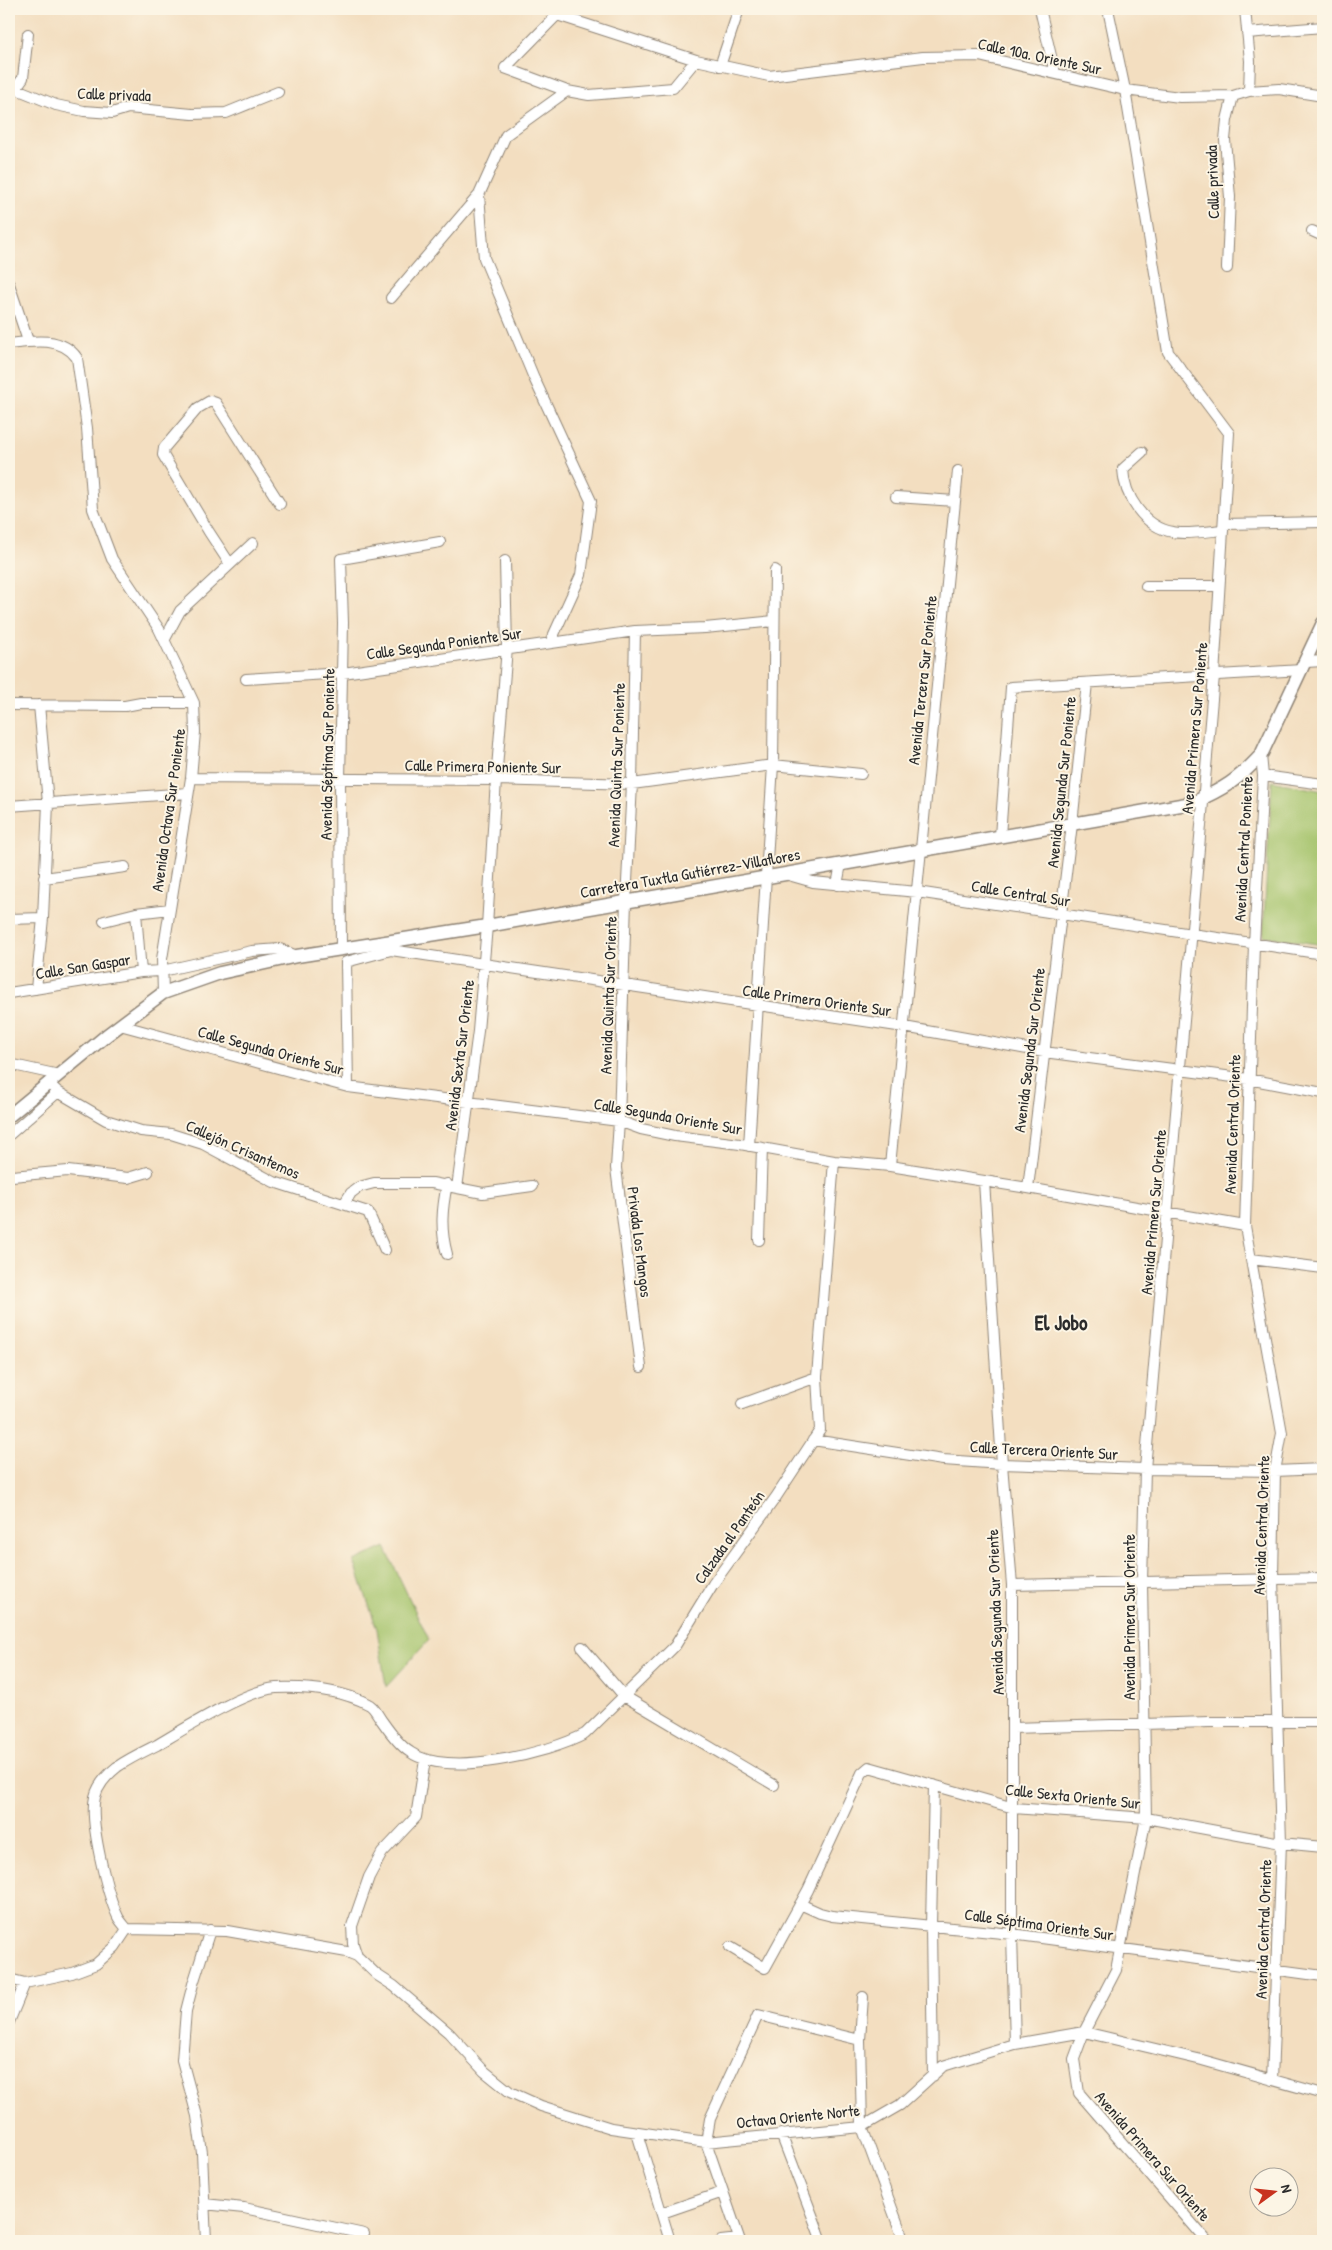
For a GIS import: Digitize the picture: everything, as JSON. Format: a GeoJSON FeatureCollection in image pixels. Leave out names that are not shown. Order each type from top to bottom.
{"type":"FeatureCollection","features":[{"type":"Feature","properties":{"kind":"main road","name":"Carretera Tuxtla Gutiérrez-Villaflores"},"geometry":{"type":"LineString","coordinates":[[9,1116],[53,1088],[59,1074],[163,993],[220,973],[296,956],[344,956],[487,926],[1072,824],[1192,802],[1203,798],[1228,787],[1262,755],[1323,623]]}},
{"type":"Feature","properties":{"kind":"street"},"geometry":{"type":"LineString","coordinates":[[720,66],[739,9]]}},
{"type":"Feature","properties":{"kind":"street"},"geometry":{"type":"LineString","coordinates":[[1040,9],[1055,73]]}},
{"type":"Feature","properties":{"kind":"street","name":"Avenida Primera Sur Poniente"},"geometry":{"type":"LineString","coordinates":[[1108,9],[1125,90],[1168,352],[1229,433],[1214,676],[1191,934]]}},
{"type":"Feature","properties":{"kind":"street"},"geometry":{"type":"LineString","coordinates":[[1246,9],[1249,91]]}},
{"type":"Feature","properties":{"kind":"street","name":"Calle 10a. Oriente Sur"},"geometry":{"type":"LineString","coordinates":[[567,91],[505,68],[557,15],[696,60],[769,76],[923,57],[979,56],[1125,90],[1180,96],[1234,96],[1249,91],[1279,89],[1323,96]]}},
{"type":"Feature","properties":{"kind":"street"},"geometry":{"type":"LineString","coordinates":[[1247,32],[1323,27]]}},
{"type":"Feature","properties":{"kind":"street"},"geometry":{"type":"LineString","coordinates":[[12,88],[23,78],[28,34]]}},
{"type":"Feature","properties":{"kind":"street"},"geometry":{"type":"LineString","coordinates":[[392,298],[479,195],[506,135],[567,91],[589,95],[673,88],[696,60]]}},
{"type":"Feature","properties":{"kind":"street","name":"Calle privada"},"geometry":{"type":"LineString","coordinates":[[12,88],[56,105],[84,111],[112,113],[128,108],[192,114],[226,113],[278,92]]}},
{"type":"Feature","properties":{"kind":"street","name":"Calle privada"},"geometry":{"type":"LineString","coordinates":[[1226,268],[1230,197],[1225,140],[1227,120],[1234,96]]}},
{"type":"Feature","properties":{"kind":"street"},"geometry":{"type":"LineString","coordinates":[[479,195],[484,258],[534,378],[591,501],[581,574],[550,643]]}},
{"type":"Feature","properties":{"kind":"street"},"geometry":{"type":"LineString","coordinates":[[1312,231],[1323,236]]}},
{"type":"Feature","properties":{"kind":"street"},"geometry":{"type":"LineString","coordinates":[[9,284],[28,341],[9,344]]}},
{"type":"Feature","properties":{"kind":"street","name":"Avenida Octava Sur Poniente"},"geometry":{"type":"LineString","coordinates":[[28,341],[52,342],[71,348],[77,358],[87,428],[93,509],[112,559],[165,639],[194,703],[196,732],[191,778],[162,959],[163,993]]}},
{"type":"Feature","properties":{"kind":"street"},"geometry":{"type":"LineString","coordinates":[[230,564],[163,455],[164,448],[198,408],[210,401],[216,403],[280,504]]}},
{"type":"Feature","properties":{"kind":"street"},"geometry":{"type":"LineString","coordinates":[[1142,452],[1123,469],[1124,482],[1129,496],[1141,513],[1156,525],[1173,533],[1224,527],[1323,522]]}},
{"type":"Feature","properties":{"kind":"street","name":"Avenida Tercera Sur Poniente"},"geometry":{"type":"LineString","coordinates":[[890,1166],[958,472]]}},
{"type":"Feature","properties":{"kind":"street"},"geometry":{"type":"LineString","coordinates":[[896,497],[955,501]]}},
{"type":"Feature","properties":{"kind":"street","name":"Avenida Séptima Sur Poniente"},"geometry":{"type":"LineString","coordinates":[[348,1087],[340,780],[343,673],[341,559],[440,542]]}},
{"type":"Feature","properties":{"kind":"street"},"geometry":{"type":"LineString","coordinates":[[165,639],[180,611],[253,543]]}},
{"type":"Feature","properties":{"kind":"street","name":"Avenida Sexta Sur Oriente"},"geometry":{"type":"LineString","coordinates":[[457,1188],[469,1100],[487,926],[507,648],[506,561]]}},
{"type":"Feature","properties":{"kind":"street"},"geometry":{"type":"LineString","coordinates":[[749,1146],[773,765],[774,570]]}},
{"type":"Feature","properties":{"kind":"street"},"geometry":{"type":"LineString","coordinates":[[1146,586],[1220,586]]}},
{"type":"Feature","properties":{"kind":"street","name":"Calle Segunda Poniente Sur"},"geometry":{"type":"LineString","coordinates":[[246,679],[343,673],[635,630],[705,628],[774,621]]}},
{"type":"Feature","properties":{"kind":"street","name":"Avenida Quinta Sur Poniente"},"geometry":{"type":"LineString","coordinates":[[626,901],[632,784],[635,630]]}},
{"type":"Feature","properties":{"kind":"street"},"geometry":{"type":"LineString","coordinates":[[1000,836],[1011,687],[1214,676],[1304,666],[1323,661]]}},
{"type":"Feature","properties":{"kind":"street","name":"Avenida Segunda Sur Poniente"},"geometry":{"type":"LineString","coordinates":[[1061,915],[1087,683]]}},
{"type":"Feature","properties":{"kind":"street"},"geometry":{"type":"LineString","coordinates":[[9,705],[125,706],[141,703],[194,703]]}},
{"type":"Feature","properties":{"kind":"street"},"geometry":{"type":"LineString","coordinates":[[36,989],[43,918],[48,803],[39,704]]}},
{"type":"Feature","properties":{"kind":"street","name":"Avenida Central Poniente"},"geometry":{"type":"LineString","coordinates":[[1254,944],[1263,776],[1262,755]]}},
{"type":"Feature","properties":{"kind":"street","name":"Calle Primera Poniente Sur"},"geometry":{"type":"LineString","coordinates":[[191,778],[496,780],[632,784],[773,765],[862,774]]}},
{"type":"Feature","properties":{"kind":"street"},"geometry":{"type":"LineString","coordinates":[[1263,776],[1323,784]]}},
{"type":"Feature","properties":{"kind":"street"},"geometry":{"type":"LineString","coordinates":[[9,806],[188,793]]}},
{"type":"Feature","properties":{"kind":"street"},"geometry":{"type":"LineString","coordinates":[[837,884],[841,864]]}},
{"type":"Feature","properties":{"kind":"street"},"geometry":{"type":"LineString","coordinates":[[44,878],[124,868]]}},
{"type":"Feature","properties":{"kind":"street","name":"Calle Central Sur"},"geometry":{"type":"LineString","coordinates":[[784,874],[813,882],[917,892],[1323,954]]}},
{"type":"Feature","properties":{"kind":"street","name":"Avenida Quinta Sur Oriente"},"geometry":{"type":"LineString","coordinates":[[619,1121],[626,901]]}},
{"type":"Feature","properties":{"kind":"street"},"geometry":{"type":"LineString","coordinates":[[104,921],[136,913],[170,909]]}},
{"type":"Feature","properties":{"kind":"street"},"geometry":{"type":"LineString","coordinates":[[136,913],[141,972]]}},
{"type":"Feature","properties":{"kind":"street","name":"Avenida Segunda Sur Oriente"},"geometry":{"type":"LineString","coordinates":[[1028,1188],[1061,915]]}},
{"type":"Feature","properties":{"kind":"street"},"geometry":{"type":"LineString","coordinates":[[9,919],[43,918]]}},
{"type":"Feature","properties":{"kind":"street","name":"Avenida Primera Sur Oriente"},"geometry":{"type":"LineString","coordinates":[[1191,934],[1181,1068],[1145,1469],[1142,1582],[1146,1818],[1116,1970],[1084,2032],[1074,2059],[1079,2092],[1207,2241]]}},
{"type":"Feature","properties":{"kind":"street","name":"Avenida Central Oriente"},"geometry":{"type":"LineString","coordinates":[[1254,944],[1244,1226],[1282,1433],[1275,1471],[1272,1578],[1281,1843],[1272,2080]]}},
{"type":"Feature","properties":{"kind":"street","name":"Calle Primera Oriente Sur"},"geometry":{"type":"LineString","coordinates":[[388,946],[484,964],[622,986],[904,1027],[1044,1052],[1181,1068],[1323,1093]]}},
{"type":"Feature","properties":{"kind":"street","name":"Calle San Gaspar"},"geometry":{"type":"LineString","coordinates":[[9,993],[141,972],[162,971],[252,951],[280,949],[296,956]]}},
{"type":"Feature","properties":{"kind":"street","name":"Calle Segunda Oriente Sur"},"geometry":{"type":"LineString","coordinates":[[120,1025],[348,1087],[469,1100],[619,1121],[641,1129],[675,1136],[762,1148],[834,1161],[890,1166],[1244,1226]]}},
{"type":"Feature","properties":{"kind":"street"},"geometry":{"type":"LineString","coordinates":[[9,1064],[59,1074]]}},
{"type":"Feature","properties":{"kind":"street"},"geometry":{"type":"LineString","coordinates":[[9,1135],[53,1088]]}},
{"type":"Feature","properties":{"kind":"street","name":"Callejón Crisantemos"},"geometry":{"type":"LineString","coordinates":[[53,1088],[106,1120],[141,1131],[171,1134],[203,1144],[274,1182],[368,1212],[384,1250]]}},
{"type":"Feature","properties":{"kind":"street","name":"Privada Los Mangos"},"geometry":{"type":"LineString","coordinates":[[619,1121],[616,1168],[641,1367]]}},
{"type":"Feature","properties":{"kind":"street"},"geometry":{"type":"LineString","coordinates":[[759,1240],[762,1148]]}},
{"type":"Feature","properties":{"kind":"street","name":"Calzada al Panteón"},"geometry":{"type":"LineString","coordinates":[[426,1760],[454,1764],[496,1761],[571,1741],[584,1734],[675,1646],[713,1584],[776,1497],[820,1430],[817,1377],[834,1161]]}},
{"type":"Feature","properties":{"kind":"street"},"geometry":{"type":"LineString","coordinates":[[9,1174],[12,1176],[68,1171],[128,1178],[148,1172]]}},
{"type":"Feature","properties":{"kind":"street","name":"Avenida Segunda Sur Oriente"},"geometry":{"type":"LineString","coordinates":[[984,1181],[1002,1464],[1012,1585],[1014,1808],[1012,1934],[1015,2044]]}},
{"type":"Feature","properties":{"kind":"street"},"geometry":{"type":"LineString","coordinates":[[344,1204],[351,1193],[359,1187],[374,1183],[447,1184],[483,1193],[532,1186]]}},
{"type":"Feature","properties":{"kind":"street"},"geometry":{"type":"LineString","coordinates":[[447,1184],[441,1217],[447,1254]]}},
{"type":"Feature","properties":{"kind":"street"},"geometry":{"type":"LineString","coordinates":[[1251,1259],[1323,1268]]}},
{"type":"Feature","properties":{"kind":"street"},"geometry":{"type":"LineString","coordinates":[[742,1404],[817,1377]]}},
{"type":"Feature","properties":{"kind":"street","name":"Calle Tercera Oriente Sur"},"geometry":{"type":"LineString","coordinates":[[813,1440],[943,1460],[1002,1464],[1145,1469],[1275,1471],[1323,1469]]}},
{"type":"Feature","properties":{"kind":"street"},"geometry":{"type":"LineString","coordinates":[[1012,1585],[1323,1578]]}},
{"type":"Feature","properties":{"kind":"street"},"geometry":{"type":"LineString","coordinates":[[582,1647],[624,1696],[774,1785]]}},
{"type":"Feature","properties":{"kind":"street"},"geometry":{"type":"LineString","coordinates":[[275,1688],[333,1692],[371,1704],[382,1722],[408,1752],[426,1760],[416,1817],[382,1853],[369,1877],[359,1905],[352,1926],[353,1944],[357,1956],[347,1952],[285,1941],[210,1930],[128,1929],[118,1918],[109,1891],[95,1826],[93,1807],[96,1795],[105,1777],[129,1759],[232,1703],[275,1688]]}},
{"type":"Feature","properties":{"kind":"street"},"geometry":{"type":"LineString","coordinates":[[1013,1728],[1323,1722]]}},
{"type":"Feature","properties":{"kind":"street","name":"Calle Sexta Oriente Sur"},"geometry":{"type":"LineString","coordinates":[[800,1904],[865,1769],[869,1767],[1014,1808],[1146,1818],[1281,1843],[1323,1847]]}},
{"type":"Feature","properties":{"kind":"street"},"geometry":{"type":"LineString","coordinates":[[933,2076],[931,1926],[934,1785]]}},
{"type":"Feature","properties":{"kind":"street"},"geometry":{"type":"LineString","coordinates":[[730,1947],[765,1968],[800,1904]]}},
{"type":"Feature","properties":{"kind":"street","name":"Calle Séptima Oriente Sur"},"geometry":{"type":"LineString","coordinates":[[800,1904],[832,1916],[1012,1934],[1323,1976]]}},
{"type":"Feature","properties":{"kind":"street"},"geometry":{"type":"LineString","coordinates":[[9,1978],[24,1983],[72,1973],[96,1964],[115,1947],[128,1929]]}},
{"type":"Feature","properties":{"kind":"street"},"geometry":{"type":"LineString","coordinates":[[206,2241],[202,2154],[198,2116],[182,2060],[186,2011],[210,1930]]}},
{"type":"Feature","properties":{"kind":"street","name":"Octava Oriente Norte"},"geometry":{"type":"LineString","coordinates":[[357,1956],[377,1975],[394,1986],[449,2033],[484,2070],[510,2092],[541,2106],[576,2118],[637,2133],[706,2142],[862,2127],[900,2105],[943,2066],[1015,2044],[1084,2032],[1202,2060],[1323,2094]]}},
{"type":"Feature","properties":{"kind":"street"},"geometry":{"type":"LineString","coordinates":[[9,2022],[24,1983]]}},
{"type":"Feature","properties":{"kind":"street"},"geometry":{"type":"LineString","coordinates":[[863,1997],[860,2040],[862,2127],[904,2241]]}},
{"type":"Feature","properties":{"kind":"street"},"geometry":{"type":"LineString","coordinates":[[721,2241],[739,2240],[706,2142],[710,2118],[758,2015],[860,2040]]}},
{"type":"Feature","properties":{"kind":"street"},"geometry":{"type":"LineString","coordinates":[[637,2133],[670,2241]]}},
{"type":"Feature","properties":{"kind":"street"},"geometry":{"type":"LineString","coordinates":[[781,2134],[822,2241]]}},
{"type":"Feature","properties":{"kind":"street"},"geometry":{"type":"LineString","coordinates":[[662,2213],[723,2192]]}},
{"type":"Feature","properties":{"kind":"street"},"geometry":{"type":"LineString","coordinates":[[204,2204],[244,2208],[364,2234]]}},
{"type":"Feature","properties":{"kind":"green space"},"geometry":{"type":"Polygon","coordinates":[[[1272,781],[1323,791],[1323,945],[1263,936],[1272,781]]]}},
{"type":"Feature","properties":{"kind":"green space"},"geometry":{"type":"Polygon","coordinates":[[[385,1547],[429,1640],[386,1687],[377,1629],[354,1561],[385,1547]]]}},
{"type":"Feature","properties":{"kind":"district","name":"El Jobo"},"geometry":{"type":"Point","coordinates":[1061,1322]}}]}
